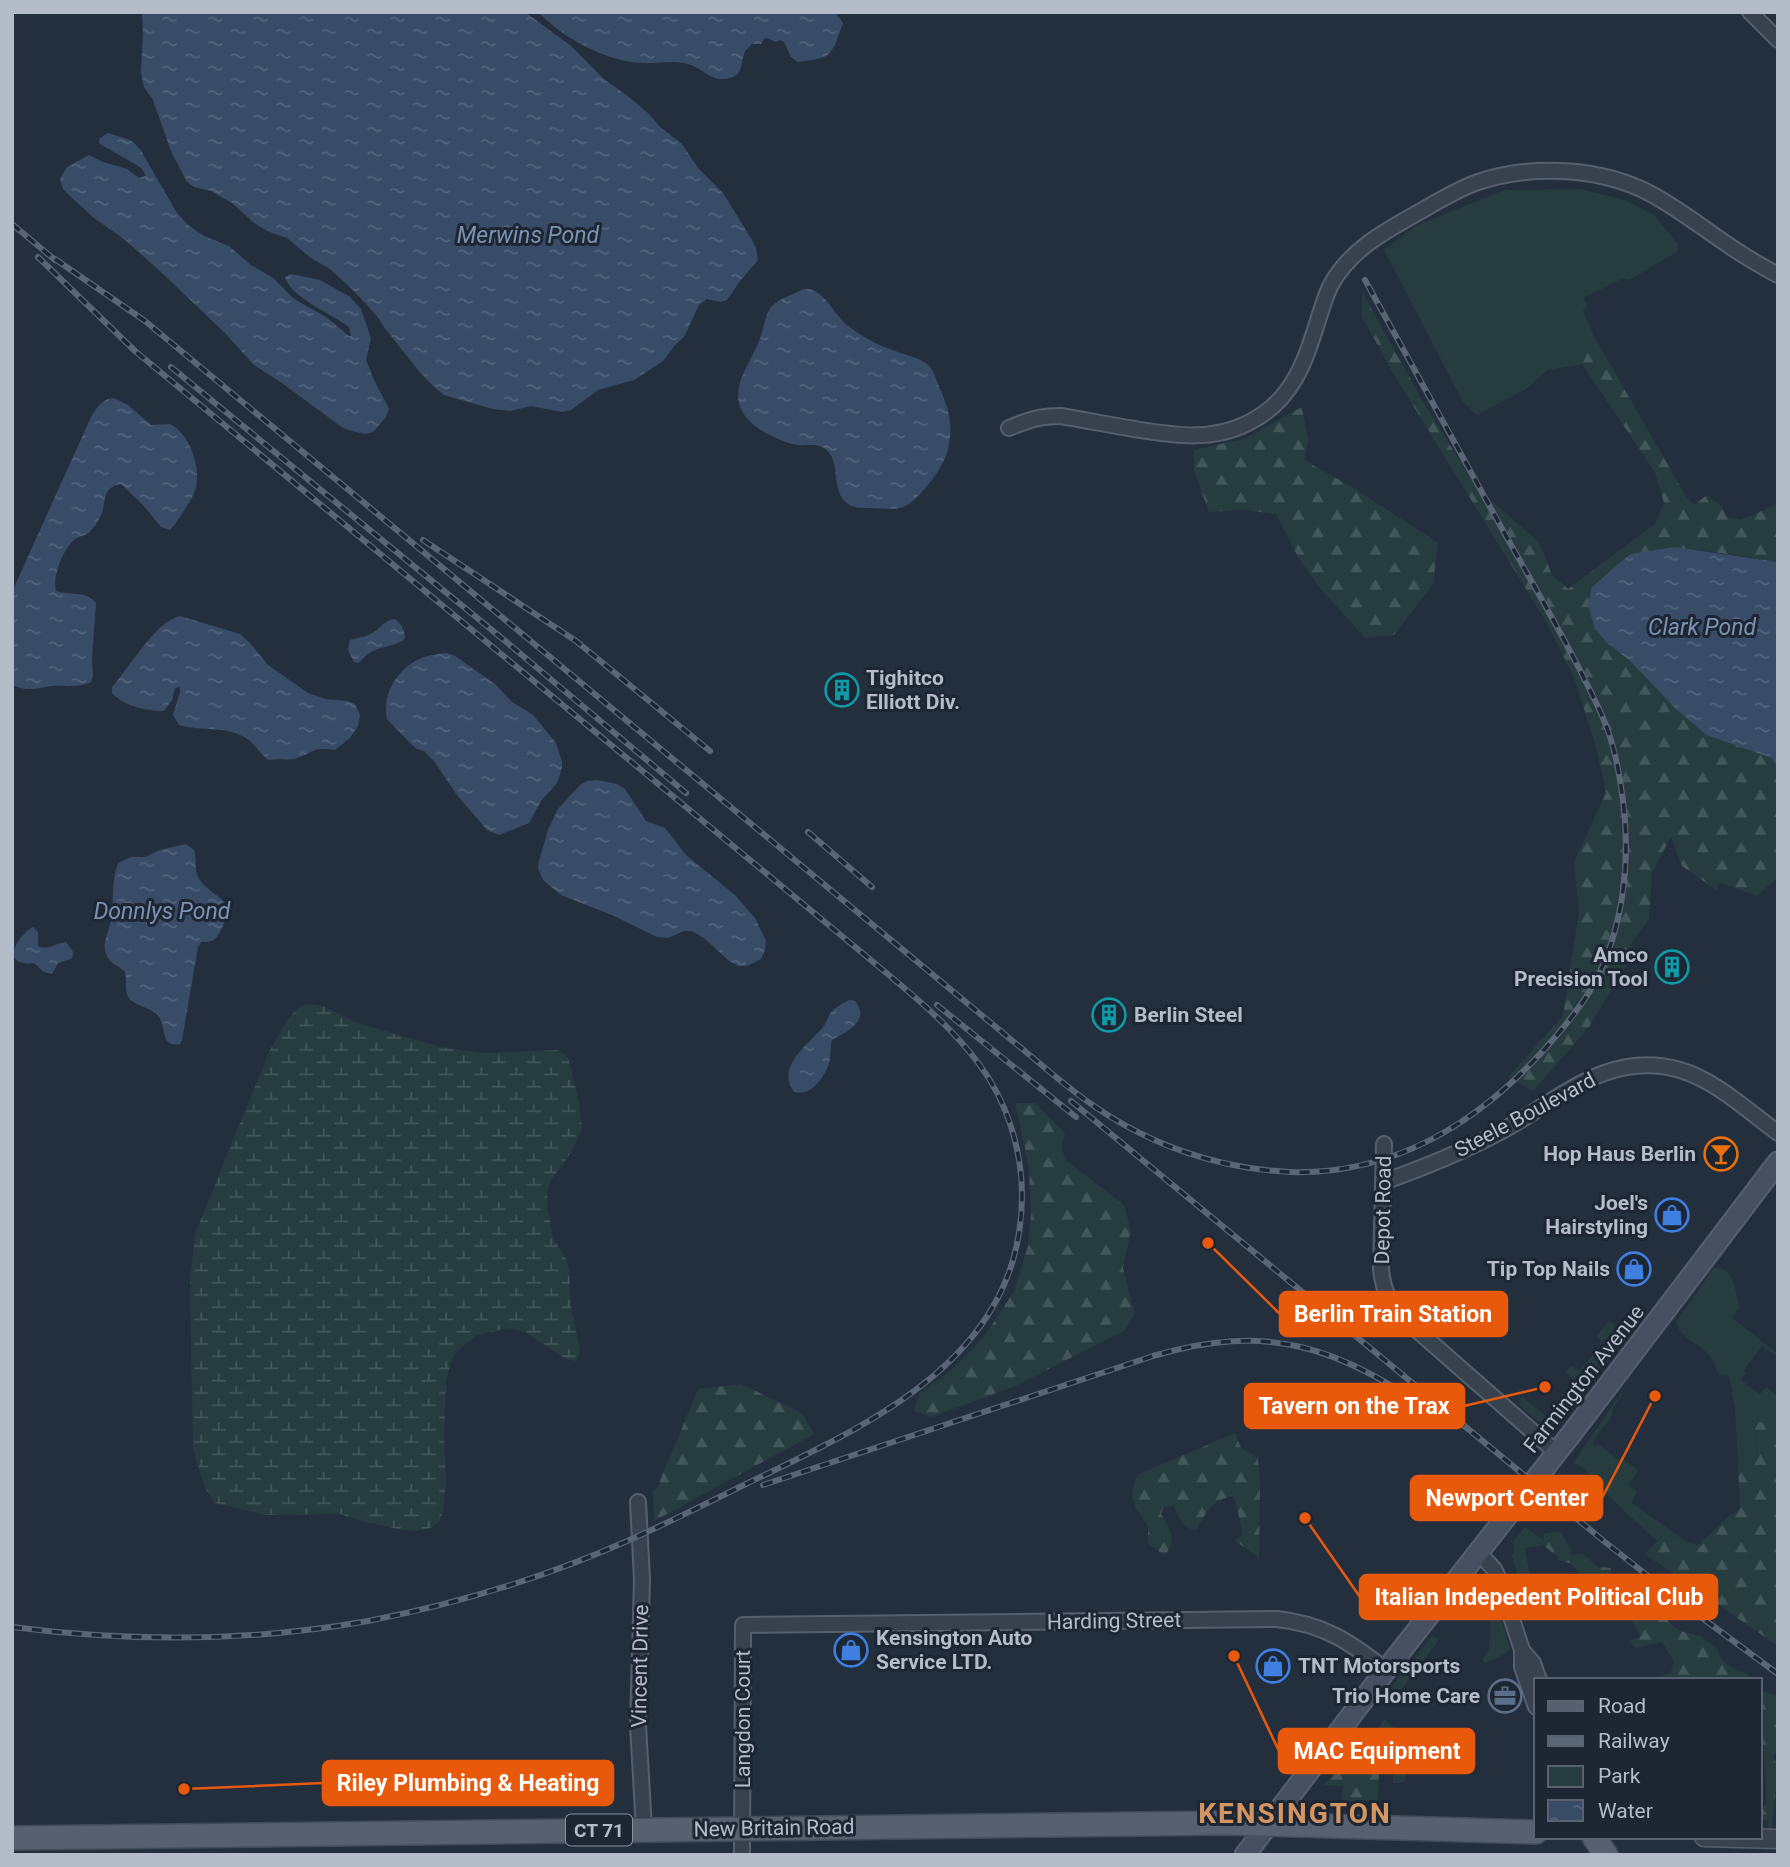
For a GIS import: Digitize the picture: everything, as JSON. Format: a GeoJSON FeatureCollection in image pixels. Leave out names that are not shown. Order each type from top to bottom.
{"type":"FeatureCollection","features":[{"type":"Feature","properties":{"kind":"main road","name":"Farmington Avenue"},"geometry":{"type":"LineString","coordinates":[[1245,1855],[1778,1162]]}},
{"type":"Feature","properties":{"kind":"main road","name":"New Britain Road"},"geometry":{"type":"LineString","coordinates":[[12,1838],[1268,1824],[1534,1832]]}},
{"type":"Feature","properties":{"kind":"main road"},"geometry":{"type":"LineString","coordinates":[[1595,1839],[1605,1855]]}},
{"type":"Feature","properties":{"kind":"street"},"geometry":{"type":"LineString","coordinates":[[1750,12],[1778,40]]}},
{"type":"Feature","properties":{"kind":"street"},"geometry":{"type":"LineString","coordinates":[[1009,428],[1044,416],[1061,416],[1191,436],[1230,431],[1250,423],[1283,397],[1295,381],[1331,284],[1351,257],[1387,231],[1451,193],[1500,176],[1561,171],[1591,174],[1623,182],[1680,211],[1778,275]]}},
{"type":"Feature","properties":{"kind":"street","name":"Steele Boulevard"},"geometry":{"type":"LineString","coordinates":[[1383,1182],[1493,1136],[1580,1083],[1605,1072],[1631,1066],[1662,1066],[1692,1074],[1778,1133]]}},
{"type":"Feature","properties":{"kind":"street","name":"Depot Road"},"geometry":{"type":"LineString","coordinates":[[1384,1144],[1382,1274],[1385,1292],[1394,1309],[1556,1452]]}},
{"type":"Feature","properties":{"kind":"street","name":"Vincent Drive"},"geometry":{"type":"LineString","coordinates":[[638,1502],[642,1579],[638,1726],[644,1829]]}},
{"type":"Feature","properties":{"kind":"street"},"geometry":{"type":"LineString","coordinates":[[1478,1552],[1494,1569],[1521,1650],[1532,1660],[1534,1682]]}},
{"type":"Feature","properties":{"kind":"street","name":"Harding Street"},"geometry":{"type":"LineString","coordinates":[[743,1625],[1277,1619],[1297,1621],[1331,1633],[1386,1670]]}},
{"type":"Feature","properties":{"kind":"street","name":"Langdon Court"},"geometry":{"type":"LineString","coordinates":[[742,1855],[743,1625]]}},
{"type":"Feature","properties":{"kind":"green space"},"geometry":{"type":"Polygon","coordinates":[[[1580,189],[1625,200],[1654,215],[1678,244],[1677,252],[1629,280],[1623,278],[1583,298],[1588,305],[1583,310],[1595,338],[1582,364],[1548,370],[1525,390],[1477,415],[1463,402],[1384,250],[1417,225],[1504,190],[1580,189]]]}},
{"type":"Feature","properties":{"kind":"green space"},"geometry":{"type":"Polygon","coordinates":[[[1362,292],[1424,403],[1474,484],[1539,542],[1552,575],[1568,589],[1655,524],[1664,503],[1655,472],[1582,364],[1595,338],[1687,498],[1694,505],[1707,495],[1722,507],[1727,517],[1740,520],[1778,504],[1778,562],[1701,550],[1630,554],[1592,587],[1595,629],[1677,710],[1706,735],[1772,758],[1778,768],[1778,877],[1757,896],[1719,882],[1716,890],[1682,866],[1671,837],[1652,872],[1649,919],[1630,945],[1637,951],[1589,1027],[1533,1091],[1508,1077],[1563,1016],[1579,912],[1574,862],[1606,793],[1595,743],[1574,678],[1547,623],[1393,373],[1362,317],[1362,292]]]}},
{"type":"Feature","properties":{"kind":"green space"},"geometry":{"type":"Polygon","coordinates":[[[1302,407],[1308,440],[1304,460],[1352,487],[1438,543],[1433,584],[1394,635],[1365,638],[1319,587],[1298,557],[1276,514],[1243,510],[1209,512],[1194,470],[1194,450],[1244,439],[1302,407]]]}},
{"type":"Feature","properties":{"kind":"green space"},"geometry":{"type":"Polygon","coordinates":[[[309,1004],[323,1006],[357,1023],[441,1047],[483,1053],[559,1050],[569,1061],[579,1102],[582,1129],[572,1151],[551,1180],[547,1204],[553,1237],[569,1269],[571,1306],[580,1349],[577,1361],[566,1359],[523,1331],[509,1328],[477,1335],[458,1350],[451,1362],[446,1381],[446,1481],[443,1513],[439,1522],[430,1528],[403,1530],[340,1514],[266,1515],[215,1503],[205,1488],[193,1448],[190,1281],[195,1234],[269,1052],[294,1012],[309,1004]]]}},
{"type":"Feature","properties":{"kind":"green space"},"geometry":{"type":"Polygon","coordinates":[[[1015,1103],[1035,1103],[1065,1133],[1061,1149],[1068,1162],[1124,1205],[1131,1231],[1123,1268],[1135,1314],[1124,1331],[1013,1387],[931,1417],[914,1411],[920,1393],[954,1368],[986,1334],[1014,1291],[1028,1246],[1031,1214],[1029,1167],[1015,1103]]]}},
{"type":"Feature","properties":{"kind":"green space"},"geometry":{"type":"Polygon","coordinates":[[[1717,1267],[1728,1274],[1734,1283],[1740,1307],[1732,1318],[1778,1354],[1778,1357],[1762,1346],[1744,1370],[1746,1373],[1741,1380],[1760,1394],[1766,1387],[1778,1396],[1778,1423],[1754,1422],[1758,1456],[1738,1467],[1735,1408],[1729,1376],[1718,1375],[1710,1356],[1685,1336],[1676,1322],[1717,1267]]]}},
{"type":"Feature","properties":{"kind":"green space"},"geometry":{"type":"Polygon","coordinates":[[[1629,1314],[1639,1321],[1585,1390],[1565,1372],[1571,1366],[1579,1371],[1603,1343],[1596,1336],[1609,1321],[1618,1328],[1629,1314]]]}},
{"type":"Feature","properties":{"kind":"green space"},"geometry":{"type":"Polygon","coordinates":[[[741,1384],[802,1413],[814,1434],[654,1521],[653,1491],[657,1488],[698,1389],[741,1384]]]}},
{"type":"Feature","properties":{"kind":"green space"},"geometry":{"type":"Polygon","coordinates":[[[1571,1391],[1580,1398],[1555,1428],[1545,1427],[1520,1406],[1518,1401],[1522,1396],[1548,1418],[1571,1391]]]}},
{"type":"Feature","properties":{"kind":"green space"},"geometry":{"type":"Polygon","coordinates":[[[1621,1393],[1623,1394],[1613,1408],[1612,1416],[1593,1441],[1594,1448],[1598,1444],[1619,1460],[1621,1458],[1637,1469],[1628,1485],[1637,1491],[1632,1503],[1684,1540],[1698,1545],[1736,1512],[1700,1547],[1665,1534],[1657,1541],[1606,1494],[1585,1469],[1573,1463],[1621,1393]]]}},
{"type":"Feature","properties":{"kind":"green space"},"geometry":{"type":"Polygon","coordinates":[[[1754,1422],[1778,1423],[1778,1646],[1645,1554],[1665,1534],[1700,1547],[1740,1508],[1738,1467],[1758,1456],[1754,1422]]]}},
{"type":"Feature","properties":{"kind":"green space"},"geometry":{"type":"Polygon","coordinates":[[[1235,1433],[1241,1448],[1258,1458],[1259,1558],[1234,1540],[1243,1535],[1234,1496],[1215,1504],[1196,1530],[1184,1525],[1174,1506],[1164,1507],[1161,1514],[1172,1539],[1165,1556],[1148,1543],[1148,1526],[1136,1509],[1132,1491],[1137,1475],[1235,1433]]]}},
{"type":"Feature","properties":{"kind":"green space"},"geometry":{"type":"Polygon","coordinates":[[[1525,1527],[1544,1540],[1543,1545],[1525,1548],[1530,1577],[1519,1581],[1512,1555],[1513,1542],[1525,1527]]]}},
{"type":"Feature","properties":{"kind":"green space"},"geometry":{"type":"Polygon","coordinates":[[[1561,1532],[1572,1555],[1582,1553],[1598,1567],[1611,1568],[1610,1573],[1619,1584],[1636,1595],[1643,1605],[1659,1610],[1663,1617],[1680,1631],[1700,1636],[1717,1648],[1728,1665],[1747,1673],[1749,1678],[1658,1678],[1671,1672],[1674,1661],[1662,1642],[1635,1648],[1629,1641],[1640,1637],[1632,1620],[1586,1583],[1572,1564],[1558,1560],[1558,1557],[1543,1545],[1544,1534],[1561,1532]]]}},
{"type":"Feature","properties":{"kind":"green space"},"geometry":{"type":"Polygon","coordinates":[[[1494,1614],[1501,1619],[1510,1649],[1486,1663],[1482,1660],[1489,1650],[1490,1618],[1494,1614]]]}},
{"type":"Feature","properties":{"kind":"green space"},"geometry":{"type":"Polygon","coordinates":[[[1432,1636],[1438,1641],[1391,1703],[1383,1697],[1432,1636]]]}},
{"type":"Feature","properties":{"kind":"green space"},"geometry":{"type":"Polygon","coordinates":[[[1762,1691],[1778,1697],[1778,1747],[1773,1757],[1778,1767],[1772,1829],[1768,1830],[1768,1820],[1762,1819],[1762,1808],[1766,1805],[1762,1691]]]}},
{"type":"Feature","properties":{"kind":"green space"},"geometry":{"type":"Polygon","coordinates":[[[1384,1719],[1407,1739],[1393,1751],[1367,1756],[1341,1749],[1360,1727],[1376,1732],[1384,1719]]]}},
{"type":"Feature","properties":{"kind":"green space"},"geometry":{"type":"Polygon","coordinates":[[[1407,1739],[1422,1741],[1403,1783],[1393,1783],[1393,1774],[1379,1773],[1378,1800],[1342,1801],[1343,1786],[1323,1785],[1332,1776],[1336,1756],[1341,1749],[1358,1755],[1376,1756],[1393,1751],[1407,1739]]]}},
{"type":"Feature","properties":{"kind":"water","name":"Merwins Pond"},"geometry":{"type":"Polygon","coordinates":[[[142,12],[525,12],[571,46],[604,79],[629,97],[682,144],[698,168],[723,193],[752,240],[758,260],[727,300],[720,302],[707,299],[699,305],[684,337],[663,361],[634,380],[598,390],[571,410],[562,412],[531,406],[510,411],[493,409],[444,395],[418,370],[377,316],[330,269],[311,258],[287,238],[267,231],[253,222],[232,203],[187,182],[171,151],[153,100],[144,87],[141,72],[142,12]]]}},
{"type":"Feature","properties":{"kind":"water"},"geometry":{"type":"Polygon","coordinates":[[[538,12],[835,12],[843,23],[835,45],[824,57],[798,62],[791,57],[784,42],[767,38],[761,44],[752,44],[745,51],[738,74],[718,79],[685,63],[629,62],[601,53],[560,31],[538,12]]]}},
{"type":"Feature","properties":{"kind":"water"},"geometry":{"type":"Polygon","coordinates":[[[108,133],[132,141],[140,149],[177,213],[189,226],[204,236],[229,246],[251,265],[273,278],[294,299],[326,317],[349,336],[349,327],[303,298],[288,284],[285,277],[291,274],[320,280],[350,297],[361,309],[371,338],[366,360],[389,409],[386,417],[373,432],[365,434],[343,428],[254,365],[225,333],[162,273],[63,189],[60,179],[67,167],[89,155],[127,169],[139,178],[145,176],[140,167],[100,144],[100,138],[108,133]]]}},
{"type":"Feature","properties":{"kind":"water"},"geometry":{"type":"Polygon","coordinates":[[[804,289],[817,292],[847,325],[871,341],[917,358],[929,366],[934,375],[948,412],[950,427],[947,453],[934,477],[921,493],[900,508],[860,508],[848,504],[839,491],[830,453],[821,446],[793,444],[770,435],[744,415],[739,404],[740,382],[770,309],[779,301],[804,289]]]}},
{"type":"Feature","properties":{"kind":"water"},"geometry":{"type":"Polygon","coordinates":[[[114,398],[128,405],[151,425],[170,424],[184,436],[196,464],[194,493],[170,530],[161,527],[121,484],[110,489],[98,521],[89,533],[77,538],[66,550],[59,564],[55,585],[56,591],[88,596],[96,603],[91,682],[77,686],[32,689],[12,685],[12,592],[92,415],[104,401],[114,398]]]}},
{"type":"Feature","properties":{"kind":"water","name":"Clark Pond"},"geometry":{"type":"Polygon","coordinates":[[[1674,547],[1778,562],[1778,768],[1772,758],[1706,735],[1595,629],[1588,605],[1592,587],[1630,554],[1674,547]]]}},
{"type":"Feature","properties":{"kind":"water"},"geometry":{"type":"Polygon","coordinates":[[[180,616],[240,634],[268,665],[308,693],[355,704],[360,715],[358,726],[350,738],[335,750],[318,749],[294,759],[269,760],[240,735],[225,730],[179,725],[173,715],[180,687],[175,688],[172,700],[164,711],[136,707],[117,698],[112,693],[112,687],[143,646],[161,627],[180,616]]]}},
{"type":"Feature","properties":{"kind":"water"},"geometry":{"type":"Polygon","coordinates":[[[395,619],[403,628],[404,640],[372,651],[359,663],[354,662],[348,650],[350,640],[364,637],[395,619]]]}},
{"type":"Feature","properties":{"kind":"water"},"geometry":{"type":"Polygon","coordinates":[[[446,653],[455,656],[495,684],[512,702],[533,715],[556,743],[562,762],[557,783],[541,801],[529,823],[499,835],[487,830],[457,795],[434,761],[410,743],[387,719],[389,691],[400,674],[415,661],[446,653]]]}},
{"type":"Feature","properties":{"kind":"water"},"geometry":{"type":"Polygon","coordinates":[[[597,780],[617,784],[625,789],[646,821],[665,828],[686,855],[736,896],[755,918],[766,941],[761,959],[747,966],[738,966],[692,931],[684,931],[668,938],[657,937],[612,915],[561,895],[543,880],[538,868],[539,861],[548,830],[558,809],[580,785],[597,780]]]}},
{"type":"Feature","properties":{"kind":"water","name":"Donnlys Pond"},"geometry":{"type":"Polygon","coordinates":[[[186,844],[194,850],[198,877],[225,903],[226,910],[217,937],[201,942],[198,947],[182,1040],[180,1044],[174,1044],[167,1040],[156,1013],[129,998],[125,972],[110,960],[105,944],[111,920],[118,863],[131,857],[145,857],[160,850],[186,844]]]}},
{"type":"Feature","properties":{"kind":"water"},"geometry":{"type":"Polygon","coordinates":[[[33,927],[38,932],[38,946],[49,947],[66,942],[73,952],[71,959],[58,963],[52,974],[44,972],[34,963],[17,961],[14,956],[16,944],[33,927]]]}},
{"type":"Feature","properties":{"kind":"water"},"geometry":{"type":"Polygon","coordinates":[[[849,1000],[855,1002],[860,1017],[848,1031],[832,1040],[828,1066],[818,1083],[807,1091],[794,1092],[789,1083],[789,1074],[796,1056],[824,1025],[831,1012],[849,1000]]]}},
{"type":"Feature","properties":{"kind":"railway"},"geometry":{"type":"LineString","coordinates":[[12,224],[55,260]]}},
{"type":"Feature","properties":{"kind":"railway"},"geometry":{"type":"LineString","coordinates":[[12,1627],[101,1635],[190,1638],[324,1628],[368,1621],[466,1598],[563,1567],[625,1542],[842,1436],[888,1409],[930,1378],[967,1343],[996,1301],[1015,1253],[1022,1196],[1016,1144],[998,1094],[979,1064],[940,1020],[135,351],[38,257]]}},
{"type":"Feature","properties":{"kind":"railway"},"geometry":{"type":"LineString","coordinates":[[55,259],[145,321],[1094,1106],[1139,1133],[1188,1153],[1238,1166],[1290,1172],[1327,1171],[1363,1165],[1396,1155],[1459,1123],[1489,1102],[1516,1078],[1563,1028],[1594,984],[1612,941],[1625,871],[1622,792],[1613,748],[1602,716],[1556,624],[1365,280]]}},
{"type":"Feature","properties":{"kind":"railway"},"geometry":{"type":"LineString","coordinates":[[171,367],[686,793]]}},
{"type":"Feature","properties":{"kind":"railway"},"geometry":{"type":"LineString","coordinates":[[423,540],[576,641],[710,751]]}},
{"type":"Feature","properties":{"kind":"railway"},"geometry":{"type":"LineString","coordinates":[[808,832],[872,887]]}},
{"type":"Feature","properties":{"kind":"railway"},"geometry":{"type":"LineString","coordinates":[[937,1005],[1076,1117]]}},
{"type":"Feature","properties":{"kind":"railway"},"geometry":{"type":"LineString","coordinates":[[1071,1101],[1605,1542],[1778,1674]]}},
{"type":"Feature","properties":{"kind":"railway"},"geometry":{"type":"LineString","coordinates":[[763,1485],[1153,1356],[1233,1341],[1301,1347],[1333,1357],[1366,1371],[1434,1413]]}},
{"type":"Feature","properties":{"kind":"place","name":"Tighitco Elliott Div."},"geometry":{"type":"Point","coordinates":[842,690]}},
{"type":"Feature","properties":{"kind":"place","name":"Amco Precision Tool"},"geometry":{"type":"Point","coordinates":[1672,967]}},
{"type":"Feature","properties":{"kind":"place","name":"Berlin Steel"},"geometry":{"type":"Point","coordinates":[1109,1015]}},
{"type":"Feature","properties":{"kind":"place","name":"Hop Haus Berlin"},"geometry":{"type":"Point","coordinates":[1721,1154]}},
{"type":"Feature","properties":{"kind":"place","name":"Joel's Hairstyling"},"geometry":{"type":"Point","coordinates":[1672,1215]}},
{"type":"Feature","properties":{"kind":"place","name":"Berlin Train Station"},"geometry":{"type":"Point","coordinates":[1208,1243]}},
{"type":"Feature","properties":{"kind":"place","name":"Tip Top Nails"},"geometry":{"type":"Point","coordinates":[1634,1269]}},
{"type":"Feature","properties":{"kind":"place","name":"Tavern on the Trax"},"geometry":{"type":"Point","coordinates":[1545,1387]}},
{"type":"Feature","properties":{"kind":"place","name":"Newport Center"},"geometry":{"type":"Point","coordinates":[1655,1396]}},
{"type":"Feature","properties":{"kind":"place","name":"Italian Indepedent Political Club"},"geometry":{"type":"Point","coordinates":[1305,1518]}},
{"type":"Feature","properties":{"kind":"place","name":"Kensington Auto Service LTD."},"geometry":{"type":"Point","coordinates":[851,1650]}},
{"type":"Feature","properties":{"kind":"place","name":"MAC Equipment"},"geometry":{"type":"Point","coordinates":[1234,1656]}},
{"type":"Feature","properties":{"kind":"place","name":"TNT Motorsports"},"geometry":{"type":"Point","coordinates":[1273,1666]}},
{"type":"Feature","properties":{"kind":"place","name":"Trio Home Care"},"geometry":{"type":"Point","coordinates":[1505,1696]}},
{"type":"Feature","properties":{"kind":"place","name":"Riley Plumbing & Heating"},"geometry":{"type":"Point","coordinates":[184,1789]}},
{"type":"Feature","properties":{"kind":"district","name":"KENSINGTON"},"geometry":{"type":"Point","coordinates":[1295,1813]}}]}
